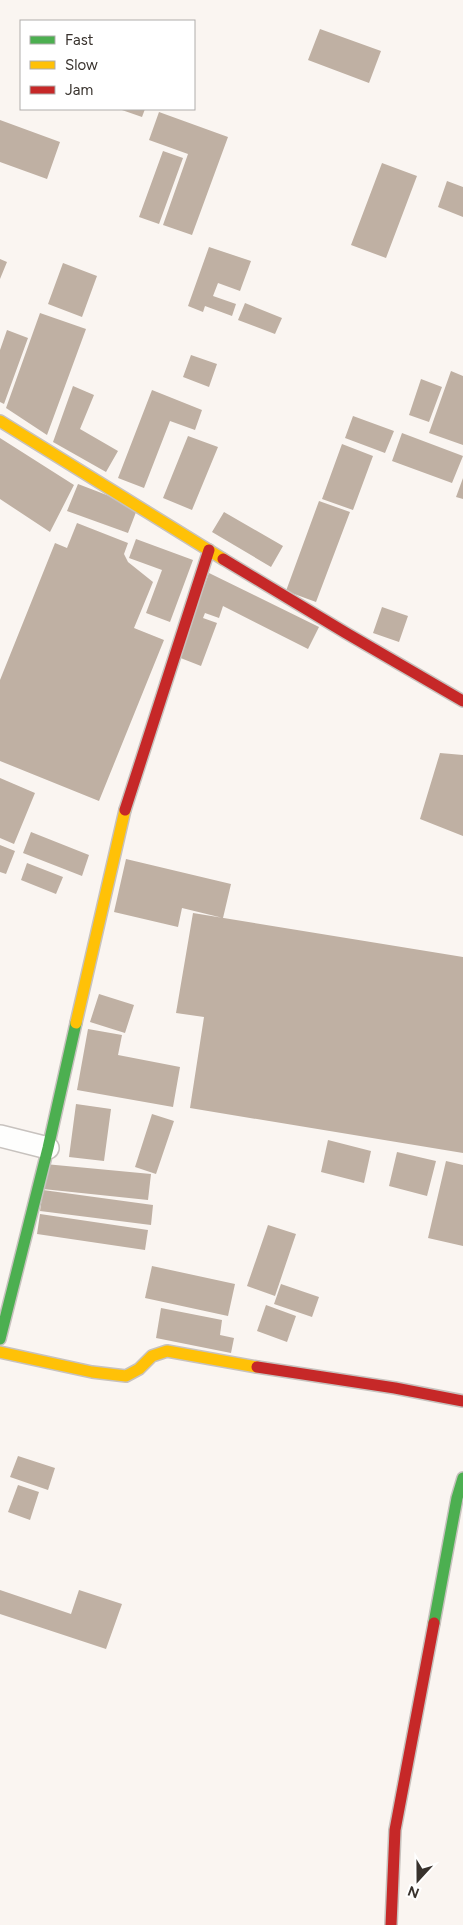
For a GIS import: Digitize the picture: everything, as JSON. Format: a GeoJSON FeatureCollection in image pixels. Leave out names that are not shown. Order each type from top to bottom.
{"type":"FeatureCollection","features":[{"type":"Feature","properties":{"kind":"street"},"geometry":{"type":"LineString","coordinates":[[0,421],[209,550],[463,701]]}},
{"type":"Feature","properties":{"kind":"street"},"geometry":{"type":"LineString","coordinates":[[0,1339],[48,1148],[121,824],[209,550]]}},
{"type":"Feature","properties":{"kind":"street"},"geometry":{"type":"LineString","coordinates":[[0,1136],[48,1148]]}},
{"type":"Feature","properties":{"kind":"street"},"geometry":{"type":"LineString","coordinates":[[0,1352],[92,1372],[126,1376],[139,1369],[152,1356],[166,1351],[230,1363],[395,1388],[463,1401]]}},
{"type":"Feature","properties":{"kind":"street"},"geometry":{"type":"LineString","coordinates":[[391,1925],[395,1830],[457,1498],[463,1478]]}},
{"type":"Feature","properties":{"kind":"building"},"geometry":{"type":"Polygon","coordinates":[[[320,29],[381,51],[369,83],[308,60],[320,29]]]}},
{"type":"Feature","properties":{"kind":"building"},"geometry":{"type":"Polygon","coordinates":[[[122,110],[145,110],[142,117],[122,110]]]}},
{"type":"Feature","properties":{"kind":"building"},"geometry":{"type":"Polygon","coordinates":[[[159,112],[228,137],[192,235],[163,225],[188,154],[149,140],[159,112]]]}},
{"type":"Feature","properties":{"kind":"building"},"geometry":{"type":"Polygon","coordinates":[[[0,120],[60,142],[47,179],[0,162],[0,120]]]}},
{"type":"Feature","properties":{"kind":"building"},"geometry":{"type":"Polygon","coordinates":[[[163,151],[183,158],[159,224],[139,217],[163,151]]]}},
{"type":"Feature","properties":{"kind":"building"},"geometry":{"type":"Polygon","coordinates":[[[382,163],[417,176],[386,258],[351,245],[382,163]]]}},
{"type":"Feature","properties":{"kind":"building"},"geometry":{"type":"Polygon","coordinates":[[[447,181],[463,187],[463,217],[438,207],[447,181]]]}},
{"type":"Feature","properties":{"kind":"building"},"geometry":{"type":"Polygon","coordinates":[[[209,247],[251,261],[240,291],[218,283],[213,296],[236,304],[232,316],[205,306],[203,312],[188,306],[209,247]]]}},
{"type":"Feature","properties":{"kind":"building"},"geometry":{"type":"Polygon","coordinates":[[[0,259],[7,262],[0,279],[0,259]]]}},
{"type":"Feature","properties":{"kind":"building"},"geometry":{"type":"Polygon","coordinates":[[[63,263],[97,276],[82,317],[48,304],[63,263]]]}},
{"type":"Feature","properties":{"kind":"building"},"geometry":{"type":"Polygon","coordinates":[[[245,303],[282,318],[275,334],[238,320],[245,303]]]}},
{"type":"Feature","properties":{"kind":"building"},"geometry":{"type":"Polygon","coordinates":[[[40,313],[86,329],[47,435],[6,408],[40,313]]]}},
{"type":"Feature","properties":{"kind":"building"},"geometry":{"type":"Polygon","coordinates":[[[7,330],[28,338],[4,404],[0,402],[0,350],[7,330]]]}},
{"type":"Feature","properties":{"kind":"building"},"geometry":{"type":"Polygon","coordinates":[[[191,355],[217,364],[209,387],[183,377],[191,355]]]}},
{"type":"Feature","properties":{"kind":"building"},"geometry":{"type":"Polygon","coordinates":[[[451,371],[463,376],[463,445],[429,433],[451,371]]]}},
{"type":"Feature","properties":{"kind":"building"},"geometry":{"type":"Polygon","coordinates":[[[421,379],[442,387],[429,422],[409,415],[421,379]]]}},
{"type":"Feature","properties":{"kind":"building"},"geometry":{"type":"Polygon","coordinates":[[[73,386],[94,395],[80,429],[118,451],[106,472],[53,442],[73,386]]]}},
{"type":"Feature","properties":{"kind":"building"},"geometry":{"type":"Polygon","coordinates":[[[152,390],[202,410],[195,430],[170,421],[144,488],[118,478],[152,390]]]}},
{"type":"Feature","properties":{"kind":"building"},"geometry":{"type":"Polygon","coordinates":[[[353,416],[394,431],[385,453],[345,438],[353,416]]]}},
{"type":"Feature","properties":{"kind":"building"},"geometry":{"type":"Polygon","coordinates":[[[402,433],[463,456],[452,483],[392,461],[402,433]]]}},
{"type":"Feature","properties":{"kind":"building"},"geometry":{"type":"Polygon","coordinates":[[[188,436],[218,447],[192,510],[163,498],[188,436]]]}},
{"type":"Feature","properties":{"kind":"building"},"geometry":{"type":"Polygon","coordinates":[[[0,438],[74,485],[50,532],[0,499],[0,438]]]}},
{"type":"Feature","properties":{"kind":"building"},"geometry":{"type":"Polygon","coordinates":[[[342,444],[373,456],[353,510],[322,499],[342,444]]]}},
{"type":"Feature","properties":{"kind":"building"},"geometry":{"type":"Polygon","coordinates":[[[463,478],[463,499],[456,497],[463,478]]]}},
{"type":"Feature","properties":{"kind":"building"},"geometry":{"type":"Polygon","coordinates":[[[78,484],[138,507],[128,533],[67,511],[78,484]]]}},
{"type":"Feature","properties":{"kind":"building"},"geometry":{"type":"Polygon","coordinates":[[[319,501],[350,512],[316,602],[286,591],[319,501]]]}},
{"type":"Feature","properties":{"kind":"building"},"geometry":{"type":"Polygon","coordinates":[[[224,512],[283,546],[271,567],[212,532],[224,512]]]}},
{"type":"Feature","properties":{"kind":"building"},"geometry":{"type":"Polygon","coordinates":[[[77,523],[128,543],[124,554],[128,562],[153,582],[134,628],[164,640],[99,801],[0,761],[0,680],[55,543],[67,548],[77,523]]]}},
{"type":"Feature","properties":{"kind":"building"},"geometry":{"type":"Polygon","coordinates":[[[136,539],[193,560],[170,622],[146,613],[162,570],[129,558],[136,539]]]}},
{"type":"Feature","properties":{"kind":"building"},"geometry":{"type":"Polygon","coordinates":[[[209,573],[319,627],[308,649],[223,606],[219,618],[205,613],[203,618],[217,623],[201,666],[178,657],[209,573]]]}},
{"type":"Feature","properties":{"kind":"building"},"geometry":{"type":"Polygon","coordinates":[[[382,607],[408,616],[399,642],[373,633],[382,607]]]}},
{"type":"Feature","properties":{"kind":"building"},"geometry":{"type":"Polygon","coordinates":[[[440,753],[463,755],[463,836],[420,819],[440,753]]]}},
{"type":"Feature","properties":{"kind":"building"},"geometry":{"type":"Polygon","coordinates":[[[0,778],[35,793],[14,844],[0,838],[0,778]]]}},
{"type":"Feature","properties":{"kind":"building"},"geometry":{"type":"Polygon","coordinates":[[[31,832],[89,855],[82,876],[23,853],[31,832]]]}},
{"type":"Feature","properties":{"kind":"building"},"geometry":{"type":"Polygon","coordinates":[[[0,845],[15,851],[6,874],[0,872],[0,845]]]}},
{"type":"Feature","properties":{"kind":"building"},"geometry":{"type":"Polygon","coordinates":[[[126,859],[231,884],[223,918],[182,908],[178,927],[114,912],[126,859]]]}},
{"type":"Feature","properties":{"kind":"building"},"geometry":{"type":"Polygon","coordinates":[[[27,863],[63,877],[56,894],[21,880],[27,863]]]}},
{"type":"Feature","properties":{"kind":"building"},"geometry":{"type":"Polygon","coordinates":[[[193,913],[463,957],[463,1153],[190,1108],[204,1017],[176,1013],[193,913]]]}},
{"type":"Feature","properties":{"kind":"building"},"geometry":{"type":"Polygon","coordinates":[[[99,994],[134,1005],[125,1033],[90,1022],[99,994]]]}},
{"type":"Feature","properties":{"kind":"building"},"geometry":{"type":"Polygon","coordinates":[[[88,1029],[122,1035],[118,1055],[180,1067],[173,1107],[77,1090],[88,1029]]]}},
{"type":"Feature","properties":{"kind":"building"},"geometry":{"type":"Polygon","coordinates":[[[76,1104],[111,1109],[104,1161],[69,1157],[76,1104]]]}},
{"type":"Feature","properties":{"kind":"building"},"geometry":{"type":"Polygon","coordinates":[[[152,1114],[174,1121],[156,1174],[135,1167],[152,1114]]]}},
{"type":"Feature","properties":{"kind":"building"},"geometry":{"type":"Polygon","coordinates":[[[328,1140],[371,1151],[364,1183],[321,1172],[328,1140]]]}},
{"type":"Feature","properties":{"kind":"building"},"geometry":{"type":"Polygon","coordinates":[[[397,1152],[436,1161],[427,1196],[389,1186],[397,1152]]]}},
{"type":"Feature","properties":{"kind":"building"},"geometry":{"type":"Polygon","coordinates":[[[446,1161],[463,1165],[463,1246],[428,1238],[446,1161]]]}},
{"type":"Feature","properties":{"kind":"building"},"geometry":{"type":"Polygon","coordinates":[[[45,1164],[151,1174],[148,1200],[43,1189],[45,1164]]]}},
{"type":"Feature","properties":{"kind":"building"},"geometry":{"type":"Polygon","coordinates":[[[43,1190],[153,1205],[151,1225],[40,1211],[43,1190]]]}},
{"type":"Feature","properties":{"kind":"building"},"geometry":{"type":"Polygon","coordinates":[[[40,1214],[148,1230],[145,1250],[37,1234],[40,1214]]]}},
{"type":"Feature","properties":{"kind":"building"},"geometry":{"type":"Polygon","coordinates":[[[268,1225],[296,1234],[275,1296],[247,1286],[268,1225]]]}},
{"type":"Feature","properties":{"kind":"building"},"geometry":{"type":"Polygon","coordinates":[[[152,1266],[235,1284],[228,1316],[145,1298],[152,1266]]]}},
{"type":"Feature","properties":{"kind":"building"},"geometry":{"type":"Polygon","coordinates":[[[281,1284],[319,1297],[312,1317],[274,1304],[281,1284]]]}},
{"type":"Feature","properties":{"kind":"building"},"geometry":{"type":"Polygon","coordinates":[[[266,1305],[296,1316],[287,1342],[257,1331],[266,1305]]]}},
{"type":"Feature","properties":{"kind":"building"},"geometry":{"type":"Polygon","coordinates":[[[161,1308],[222,1320],[220,1335],[234,1338],[231,1353],[156,1338],[161,1308]]]}},
{"type":"Feature","properties":{"kind":"building"},"geometry":{"type":"Polygon","coordinates":[[[18,1456],[55,1468],[48,1490],[10,1477],[18,1456]]]}},
{"type":"Feature","properties":{"kind":"building"},"geometry":{"type":"Polygon","coordinates":[[[18,1485],[39,1492],[30,1520],[8,1512],[18,1485]]]}},
{"type":"Feature","properties":{"kind":"building"},"geometry":{"type":"Polygon","coordinates":[[[0,1590],[71,1614],[79,1590],[122,1604],[106,1649],[0,1614],[0,1590]]]}},
{"type":"Feature","properties":{"kind":"traffic: fast"},"geometry":{"type":"LineString","coordinates":[[0,1339],[48,1148],[76,1023]]}},
{"type":"Feature","properties":{"kind":"traffic: fast"},"geometry":{"type":"LineString","coordinates":[[434,1623],[457,1498],[463,1478]]}},
{"type":"Feature","properties":{"kind":"traffic: slow"},"geometry":{"type":"LineString","coordinates":[[0,421],[223,559]]}},
{"type":"Feature","properties":{"kind":"traffic: slow"},"geometry":{"type":"LineString","coordinates":[[76,1023],[125,810]]}},
{"type":"Feature","properties":{"kind":"traffic: slow"},"geometry":{"type":"LineString","coordinates":[[0,1352],[92,1372],[126,1376],[139,1369],[152,1356],[167,1351],[257,1367]]}},
{"type":"Feature","properties":{"kind":"traffic: jam"},"geometry":{"type":"LineString","coordinates":[[125,810],[209,550]]}},
{"type":"Feature","properties":{"kind":"traffic: jam"},"geometry":{"type":"LineString","coordinates":[[223,559],[463,701]]}},
{"type":"Feature","properties":{"kind":"traffic: jam"},"geometry":{"type":"LineString","coordinates":[[257,1367],[395,1388],[463,1401]]}},
{"type":"Feature","properties":{"kind":"traffic: jam"},"geometry":{"type":"LineString","coordinates":[[391,1925],[395,1830],[434,1623]]}}]}
